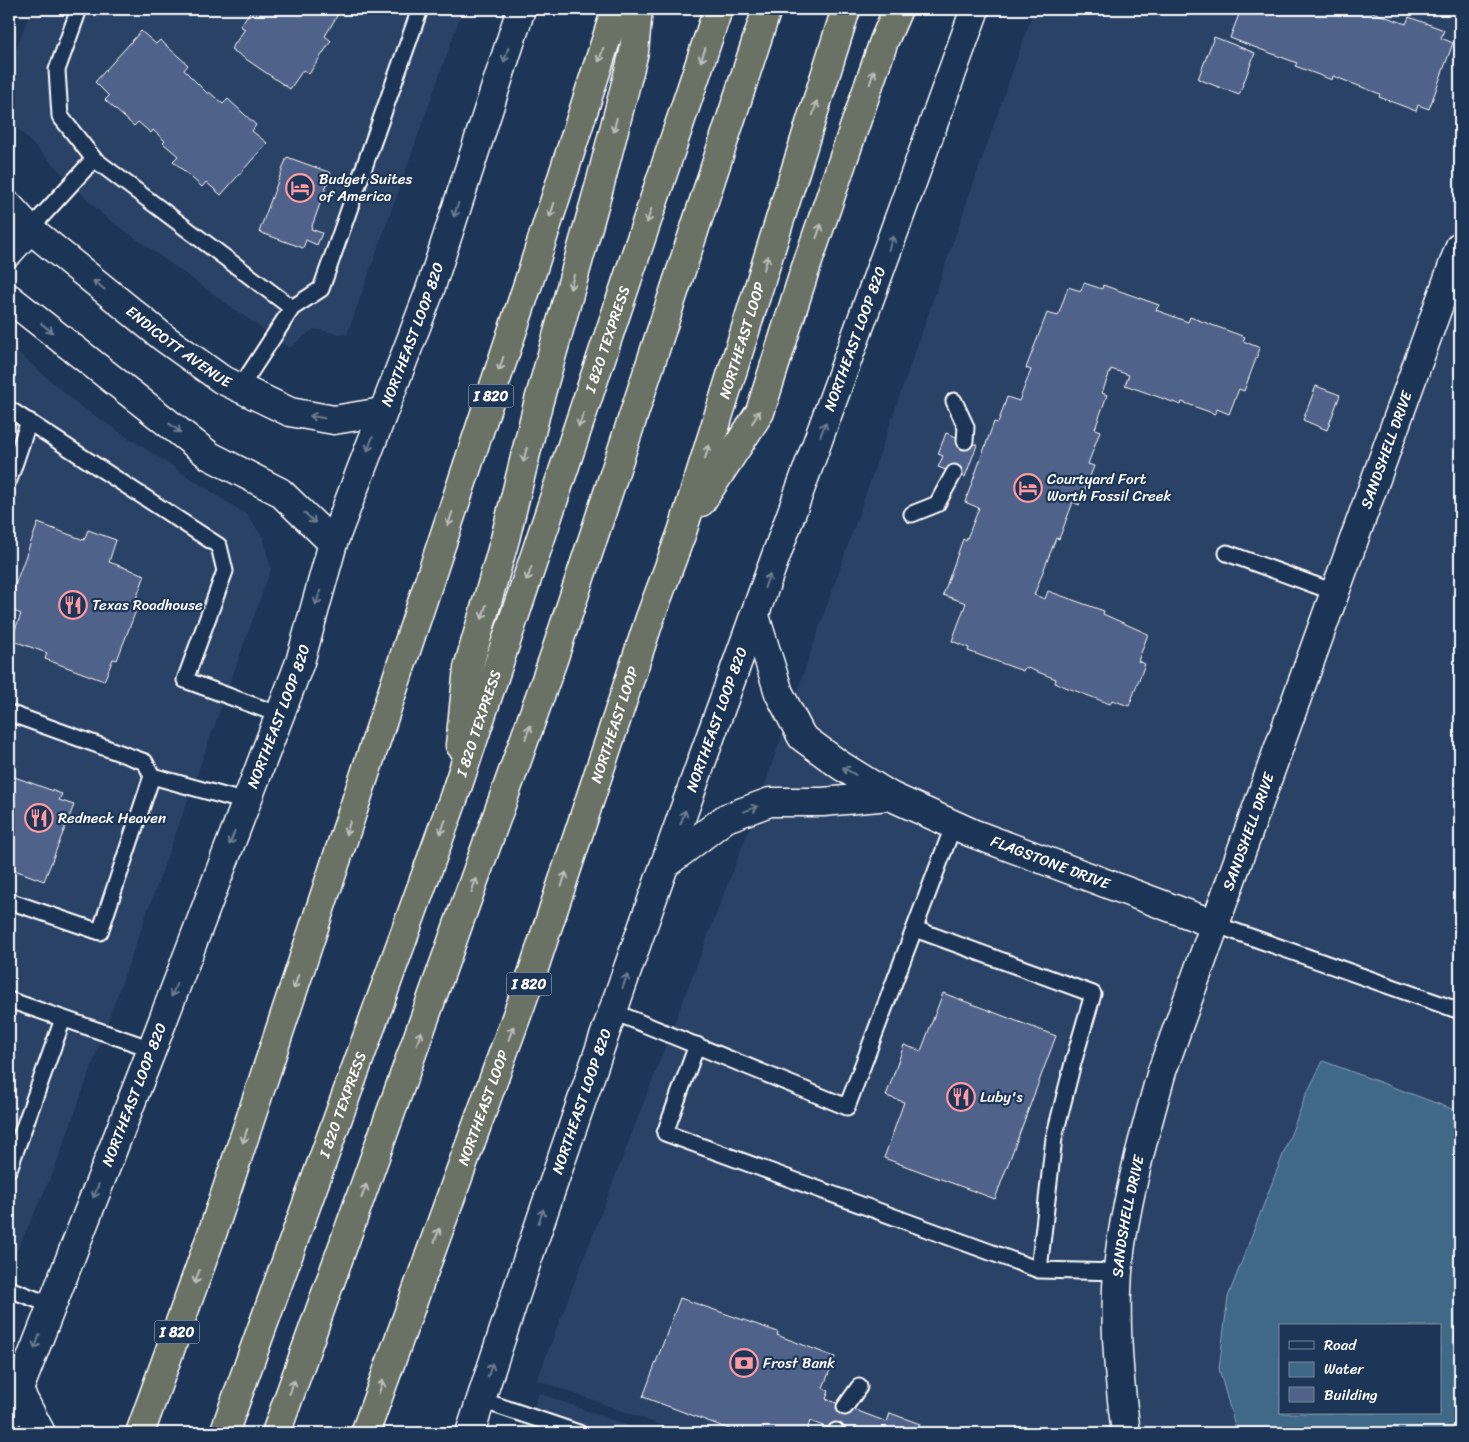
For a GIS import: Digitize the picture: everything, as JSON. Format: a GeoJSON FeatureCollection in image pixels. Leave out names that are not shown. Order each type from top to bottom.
{"type":"FeatureCollection","features":[{"type":"Feature","properties":{"kind":"highway","name":"I 820"},"geometry":{"type":"LineString","coordinates":[[140,1433],[226,1193],[525,293],[616,9]]}},
{"type":"Feature","properties":{"kind":"highway"},"geometry":{"type":"LineString","coordinates":[[454,797],[468,668],[504,539],[538,404],[600,184],[634,52],[638,9]]}},
{"type":"Feature","properties":{"kind":"highway","name":"I 820 TEXPRESS"},"geometry":{"type":"LineString","coordinates":[[224,1433],[454,797],[718,9]]}},
{"type":"Feature","properties":{"kind":"highway"},"geometry":{"type":"LineString","coordinates":[[276,1433],[554,657],[768,9]]}},
{"type":"Feature","properties":{"kind":"highway","name":"NORTHEAST LOOP"},"geometry":{"type":"LineString","coordinates":[[365,1433],[533,971],[647,627],[682,532],[846,9]]}},
{"type":"Feature","properties":{"kind":"highway"},"geometry":{"type":"LineString","coordinates":[[682,532],[760,412],[803,276],[884,41],[898,9]]}},
{"type":"Feature","properties":{"kind":"main road","name":"NORTHEAST LOOP 820"},"geometry":{"type":"LineString","coordinates":[[14,1403],[300,662],[333,542],[429,293],[521,9]]}},
{"type":"Feature","properties":{"kind":"main road","name":"NORTHEAST LOOP 820"},"geometry":{"type":"LineString","coordinates":[[470,1433],[533,1238],[754,616],[976,9]]}},
{"type":"Feature","properties":{"kind":"main road","name":"ENDICOTT AVENUE"},"geometry":{"type":"LineString","coordinates":[[9,206],[30,230],[164,338],[221,379],[290,412],[334,420],[382,412]]}},
{"type":"Feature","properties":{"kind":"main road"},"geometry":{"type":"LineString","coordinates":[[9,252],[30,230]]}},
{"type":"Feature","properties":{"kind":"main road","name":"SANDSHELL DRIVE"},"geometry":{"type":"LineString","coordinates":[[1126,1433],[1119,1383],[1119,1272],[1121,1246],[1136,1162],[1162,1071],[1460,246]]}},
{"type":"Feature","properties":{"kind":"main road"},"geometry":{"type":"LineString","coordinates":[[9,298],[210,456],[280,492],[333,542]]}},
{"type":"Feature","properties":{"kind":"main road","name":"FLAGSTONE DRIVE"},"geometry":{"type":"LineString","coordinates":[[754,616],[779,693],[802,737],[840,765],[890,796],[954,824],[1214,924]]}},
{"type":"Feature","properties":{"kind":"main road","name":"FLAGSTONE DRIVE"},"geometry":{"type":"LineString","coordinates":[[667,863],[726,818],[770,802],[823,802],[890,796]]}},
{"type":"Feature","properties":{"kind":"main road"},"geometry":{"type":"LineString","coordinates":[[14,1403],[42,1433]]}},
{"type":"Feature","properties":{"kind":"lane"},"geometry":{"type":"LineString","coordinates":[[79,9],[57,70],[60,116],[94,159],[292,308]]}},
{"type":"Feature","properties":{"kind":"lane"},"geometry":{"type":"LineString","coordinates":[[240,388],[292,308],[321,289],[420,9]]}},
{"type":"Feature","properties":{"kind":"lane"},"geometry":{"type":"LineString","coordinates":[[30,230],[94,159]]}},
{"type":"Feature","properties":{"kind":"lane"},"geometry":{"type":"LineString","coordinates":[[954,400],[966,427],[965,441]]}},
{"type":"Feature","properties":{"kind":"lane"},"geometry":{"type":"LineString","coordinates":[[9,408],[219,546],[225,571],[185,680],[280,715]]}},
{"type":"Feature","properties":{"kind":"lane"},"geometry":{"type":"LineString","coordinates":[[9,480],[29,422]]}},
{"type":"Feature","properties":{"kind":"lane"},"geometry":{"type":"LineString","coordinates":[[912,514],[937,504],[954,473]]}},
{"type":"Feature","properties":{"kind":"lane"},"geometry":{"type":"LineString","coordinates":[[1227,553],[1334,592]]}},
{"type":"Feature","properties":{"kind":"lane"},"geometry":{"type":"LineString","coordinates":[[9,713],[145,762],[152,776],[100,932],[9,901]]}},
{"type":"Feature","properties":{"kind":"lane"},"geometry":{"type":"LineString","coordinates":[[152,776],[246,802]]}},
{"type":"Feature","properties":{"kind":"lane"},"geometry":{"type":"LineString","coordinates":[[614,1012],[847,1107],[954,824]]}},
{"type":"Feature","properties":{"kind":"lane"},"geometry":{"type":"LineString","coordinates":[[1214,924],[1460,1010]]}},
{"type":"Feature","properties":{"kind":"lane"},"geometry":{"type":"LineString","coordinates":[[915,929],[1093,994],[1054,1138],[1039,1270]]}},
{"type":"Feature","properties":{"kind":"lane"},"geometry":{"type":"LineString","coordinates":[[9,1000],[152,1049]]}},
{"type":"Feature","properties":{"kind":"lane"},"geometry":{"type":"LineString","coordinates":[[9,1169],[63,1019]]}},
{"type":"Feature","properties":{"kind":"lane"},"geometry":{"type":"LineString","coordinates":[[697,1045],[665,1133],[1039,1270],[1119,1272]]}},
{"type":"Feature","properties":{"kind":"lane"},"geometry":{"type":"LineString","coordinates":[[9,1289],[51,1305]]}},
{"type":"Feature","properties":{"kind":"lane"},"geometry":{"type":"LineString","coordinates":[[845,1407],[859,1387]]}},
{"type":"Feature","properties":{"kind":"lane"},"geometry":{"type":"LineString","coordinates":[[481,1400],[579,1433]]}},
{"type":"Feature","properties":{"kind":"shaded area"},"geometry":{"type":"Polygon","coordinates":[[[9,9],[18,9],[9,34],[9,9]]]}},
{"type":"Feature","properties":{"kind":"shaded area"},"geometry":{"type":"Polygon","coordinates":[[[31,9],[463,9],[347,335],[314,329],[289,348],[104,216],[9,120],[9,69],[31,9]]]}},
{"type":"Feature","properties":{"kind":"shaded area"},"geometry":{"type":"Polygon","coordinates":[[[1034,9],[1460,9],[1460,1433],[683,1433],[537,1380],[754,816],[1034,9]]]}},
{"type":"Feature","properties":{"kind":"shaded area"},"geometry":{"type":"Polygon","coordinates":[[[9,345],[80,406],[247,515],[263,537],[271,569],[55,1168],[9,1268],[9,345]]]}},
{"type":"Feature","properties":{"kind":"shaded area"},"geometry":{"type":"Polygon","coordinates":[[[539,1393],[647,1433],[525,1433],[539,1393]]]}},
{"type":"Feature","properties":{"kind":"water"},"geometry":{"type":"Polygon","coordinates":[[[1323,1061],[1460,1112],[1460,1433],[1239,1433],[1235,1426],[1219,1369],[1228,1297],[1306,1095],[1323,1061]]]}},
{"type":"Feature","properties":{"kind":"building"},"geometry":{"type":"Polygon","coordinates":[[[191,9],[203,9],[202,13],[191,9]]]}},
{"type":"Feature","properties":{"kind":"building"},"geometry":{"type":"Polygon","coordinates":[[[252,9],[341,9],[325,36],[331,41],[309,74],[303,70],[290,89],[231,49],[245,29],[240,26],[252,9]]]}},
{"type":"Feature","properties":{"kind":"building"},"geometry":{"type":"Polygon","coordinates":[[[1241,9],[1364,9],[1406,24],[1409,17],[1444,30],[1441,38],[1453,43],[1429,109],[1418,105],[1416,111],[1379,97],[1380,94],[1333,76],[1332,80],[1295,66],[1297,63],[1230,38],[1241,9]]]}},
{"type":"Feature","properties":{"kind":"building"},"geometry":{"type":"Polygon","coordinates":[[[141,31],[156,44],[160,40],[188,65],[184,70],[208,94],[209,92],[223,104],[228,99],[256,125],[252,131],[267,143],[221,195],[206,182],[202,187],[173,161],[178,156],[163,143],[165,141],[153,130],[151,133],[138,122],[134,126],[105,100],[109,96],[95,82],[141,31]]]}},
{"type":"Feature","properties":{"kind":"building"},"geometry":{"type":"Polygon","coordinates":[[[1214,37],[1255,53],[1239,95],[1198,79],[1214,37]]]}},
{"type":"Feature","properties":{"kind":"building","name":"Budget Suites of America"},"geometry":{"type":"Polygon","coordinates":[[[287,157],[331,173],[311,229],[322,233],[317,245],[306,240],[303,248],[259,232],[287,157]]]}},
{"type":"Feature","properties":{"kind":"building","name":"Courtyard Fort Worth Fossil Creek"},"geometry":{"type":"Polygon","coordinates":[[[1084,283],[1102,289],[1103,285],[1159,305],[1156,310],[1188,322],[1190,317],[1245,337],[1243,341],[1260,348],[1244,391],[1239,389],[1229,414],[1217,409],[1215,414],[1182,402],[1181,405],[1125,385],[1129,375],[1111,369],[1102,393],[1107,395],[1095,429],[1100,431],[1088,464],[1094,466],[1079,505],[1073,502],[1059,539],[1056,538],[1034,595],[1045,599],[1048,591],[1104,611],[1103,614],[1148,634],[1138,661],[1145,664],[1129,706],[1112,700],[1110,704],[1055,683],[1056,679],[1025,667],[1023,671],[968,651],[969,648],[952,641],[966,603],[943,595],[963,539],[966,541],[979,508],[965,502],[994,422],[998,423],[1007,397],[1019,401],[1031,370],[1026,368],[1047,313],[1058,316],[1068,287],[1081,291],[1084,283]]]}},
{"type":"Feature","properties":{"kind":"building"},"geometry":{"type":"Polygon","coordinates":[[[1316,386],[1340,395],[1327,430],[1303,420],[1316,386]]]}},
{"type":"Feature","properties":{"kind":"building"},"geometry":{"type":"Polygon","coordinates":[[[946,433],[977,445],[965,477],[938,467],[943,456],[938,454],[946,433]]]}},
{"type":"Feature","properties":{"kind":"building","name":"Texas Roadhouse"},"geometry":{"type":"Polygon","coordinates":[[[38,523],[84,540],[88,530],[116,540],[109,562],[145,575],[136,599],[140,600],[117,660],[113,659],[104,681],[45,659],[47,653],[11,640],[21,614],[9,609],[9,601],[38,523]]]}},
{"type":"Feature","properties":{"kind":"building","name":"Redneck Heaven"},"geometry":{"type":"Polygon","coordinates":[[[9,775],[62,794],[59,800],[74,805],[44,881],[9,868],[9,775]]]}},
{"type":"Feature","properties":{"kind":"building","name":"Luby's"},"geometry":{"type":"Polygon","coordinates":[[[943,993],[1056,1036],[995,1199],[884,1158],[904,1102],[886,1096],[904,1045],[921,1051],[943,993]]]}},
{"type":"Feature","properties":{"kind":"building","name":"Frost Bank"},"geometry":{"type":"Polygon","coordinates":[[[680,1298],[778,1332],[777,1335],[835,1357],[823,1388],[829,1391],[826,1399],[887,1422],[890,1413],[920,1424],[916,1433],[841,1433],[810,1421],[806,1433],[740,1433],[643,1397],[680,1298]]]}},
{"type":"Feature","properties":{"kind":"place","name":"Budget Suites of America"},"geometry":{"type":"Point","coordinates":[300,188]}},
{"type":"Feature","properties":{"kind":"place","name":"Courtyard Fort Worth Fossil Creek"},"geometry":{"type":"Point","coordinates":[1028,488]}},
{"type":"Feature","properties":{"kind":"place","name":"Texas Roadhouse"},"geometry":{"type":"Point","coordinates":[73,605]}},
{"type":"Feature","properties":{"kind":"place","name":"Redneck Heaven"},"geometry":{"type":"Point","coordinates":[39,818]}},
{"type":"Feature","properties":{"kind":"place","name":"Luby's"},"geometry":{"type":"Point","coordinates":[961,1097]}},
{"type":"Feature","properties":{"kind":"place","name":"Frost Bank"},"geometry":{"type":"Point","coordinates":[744,1363]}}]}
